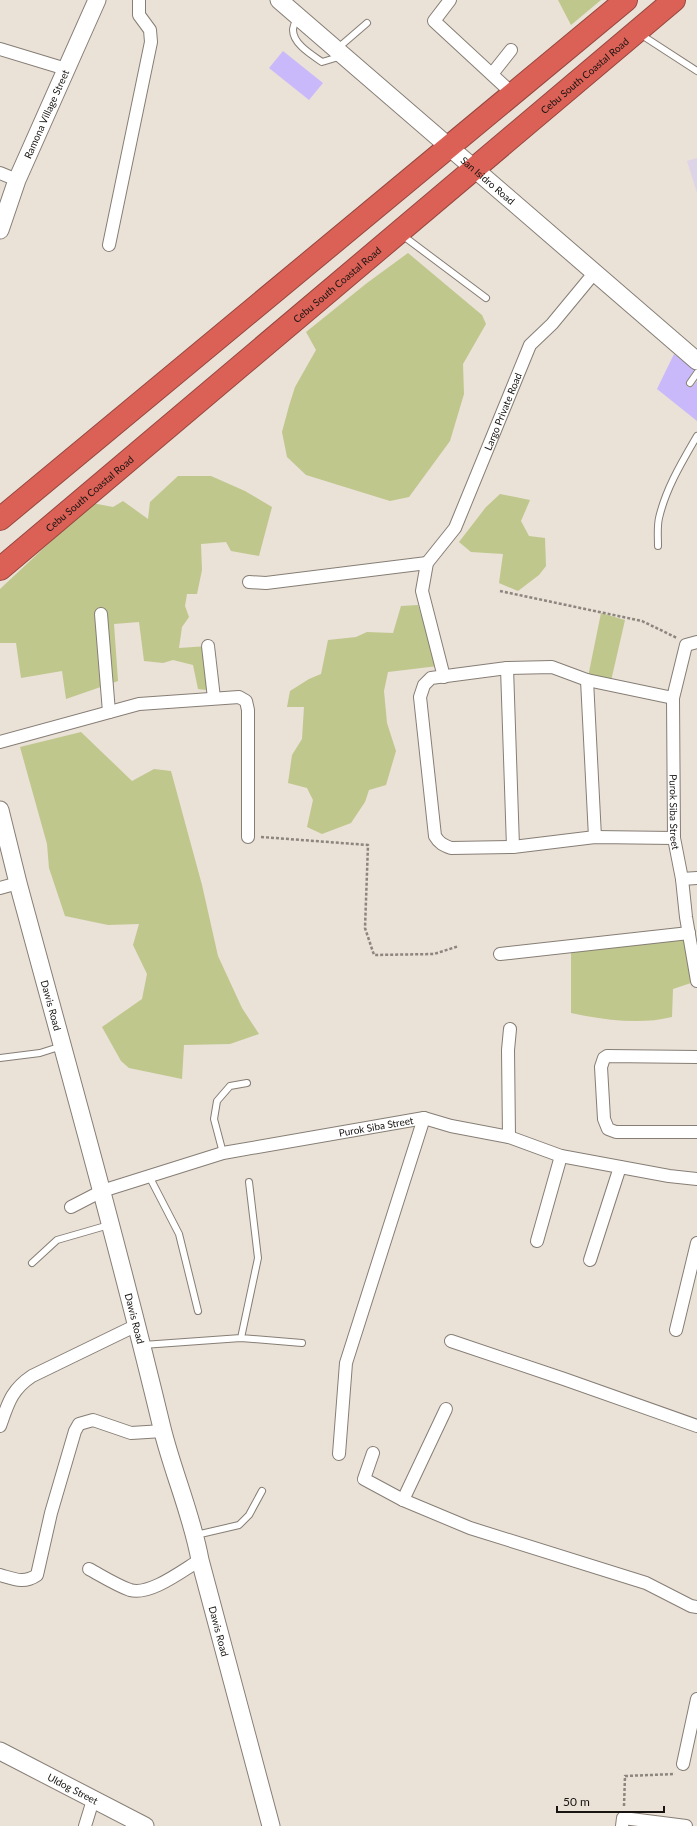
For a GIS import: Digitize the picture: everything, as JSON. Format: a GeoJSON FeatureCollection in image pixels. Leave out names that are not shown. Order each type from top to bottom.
{"type":"FeatureCollection","features":[{"type":"Feature","properties":{"kind":"highway"},"geometry":{"type":"LineString","coordinates":[[0,519],[448,146],[626,0]]}},
{"type":"Feature","properties":{"kind":"highway","name":"Cebu South Coastal Road"},"geometry":{"type":"LineString","coordinates":[[0,569],[674,0]]}},
{"type":"Feature","properties":{"kind":"street","name":"Ramona Village Street"},"geometry":{"type":"LineString","coordinates":[[0,230],[17,180],[97,0]]}},
{"type":"Feature","properties":{"kind":"street"},"geometry":{"type":"LineString","coordinates":[[109,245],[151,42],[150,30],[139,15],[139,0]]}},
{"type":"Feature","properties":{"kind":"street","name":"San Isidro Road"},"geometry":{"type":"LineString","coordinates":[[279,0],[697,361]]}},
{"type":"Feature","properties":{"kind":"street"},"geometry":{"type":"LineString","coordinates":[[450,0],[434,21],[513,94]]}},
{"type":"Feature","properties":{"kind":"street"},"geometry":{"type":"LineString","coordinates":[[0,49],[66,69]]}},
{"type":"Feature","properties":{"kind":"street"},"geometry":{"type":"LineString","coordinates":[[492,74],[511,50]]}},
{"type":"Feature","properties":{"kind":"street"},"geometry":{"type":"LineString","coordinates":[[0,174],[17,180]]}},
{"type":"Feature","properties":{"kind":"street","name":"Largo Private Road"},"geometry":{"type":"LineString","coordinates":[[444,677],[422,591],[427,563],[455,528],[530,345],[552,324],[595,272]]}},
{"type":"Feature","properties":{"kind":"street"},"geometry":{"type":"LineString","coordinates":[[249,582],[266,583],[427,563]]}},
{"type":"Feature","properties":{"kind":"street"},"geometry":{"type":"LineString","coordinates":[[101,614],[109,712]]}},
{"type":"Feature","properties":{"kind":"street","name":"Purok Siba Street"},"geometry":{"type":"LineString","coordinates":[[692,643],[686,645],[673,698],[674,838],[682,879],[697,981]]}},
{"type":"Feature","properties":{"kind":"street"},"geometry":{"type":"LineString","coordinates":[[208,646],[214,698]]}},
{"type":"Feature","properties":{"kind":"street"},"geometry":{"type":"LineString","coordinates":[[673,698],[587,680],[552,667],[507,668],[431,678],[421,690],[420,696],[435,836],[438,843],[451,848],[513,847],[595,837],[674,838]]}},
{"type":"Feature","properties":{"kind":"street"},"geometry":{"type":"LineString","coordinates":[[507,668],[513,847]]}},
{"type":"Feature","properties":{"kind":"street"},"geometry":{"type":"LineString","coordinates":[[587,680],[595,837]]}},
{"type":"Feature","properties":{"kind":"street"},"geometry":{"type":"LineString","coordinates":[[0,742],[139,704],[239,697],[246,701],[248,710],[248,837]]}},
{"type":"Feature","properties":{"kind":"street","name":"Dawis Road"},"geometry":{"type":"LineString","coordinates":[[1,816],[143,1345],[163,1431],[196,1535],[200,1560],[271,1826]]}},
{"type":"Feature","properties":{"kind":"street"},"geometry":{"type":"LineString","coordinates":[[682,879],[697,878]]}},
{"type":"Feature","properties":{"kind":"street"},"geometry":{"type":"LineString","coordinates":[[0,888],[18,882]]}},
{"type":"Feature","properties":{"kind":"street"},"geometry":{"type":"LineString","coordinates":[[500,954],[689,932]]}},
{"type":"Feature","properties":{"kind":"street"},"geometry":{"type":"LineString","coordinates":[[509,1137],[508,1050],[510,1029]]}},
{"type":"Feature","properties":{"kind":"street"},"geometry":{"type":"LineString","coordinates":[[697,1057],[607,1056],[604,1058],[601,1067],[604,1119],[608,1129],[616,1132],[697,1132]]}},
{"type":"Feature","properties":{"kind":"street"},"geometry":{"type":"LineString","coordinates":[[340,1454],[346,1363],[424,1118]]}},
{"type":"Feature","properties":{"kind":"street","name":"Purok Siba Street"},"geometry":{"type":"LineString","coordinates":[[71,1207],[102,1191],[223,1153],[424,1118],[451,1126],[509,1137],[561,1156],[669,1176],[697,1179]]}},
{"type":"Feature","properties":{"kind":"street"},"geometry":{"type":"LineString","coordinates":[[537,1241],[561,1156]]}},
{"type":"Feature","properties":{"kind":"street"},"geometry":{"type":"LineString","coordinates":[[590,1260],[620,1167]]}},
{"type":"Feature","properties":{"kind":"street"},"geometry":{"type":"LineString","coordinates":[[676,1330],[697,1243]]}},
{"type":"Feature","properties":{"kind":"street"},"geometry":{"type":"LineString","coordinates":[[0,1426],[12,1393],[20,1383],[137,1325]]}},
{"type":"Feature","properties":{"kind":"street"},"geometry":{"type":"LineString","coordinates":[[451,1342],[600,1391],[697,1426]]}},
{"type":"Feature","properties":{"kind":"street"},"geometry":{"type":"LineString","coordinates":[[403,1500],[446,1408]]}},
{"type":"Feature","properties":{"kind":"street"},"geometry":{"type":"LineString","coordinates":[[0,1575],[22,1581],[37,1575],[51,1513],[75,1431],[79,1424],[93,1420],[131,1433],[163,1431]]}},
{"type":"Feature","properties":{"kind":"street"},"geometry":{"type":"LineString","coordinates":[[373,1453],[364,1479],[403,1500],[470,1528],[646,1583],[691,1606],[697,1607]]}},
{"type":"Feature","properties":{"kind":"street"},"geometry":{"type":"LineString","coordinates":[[89,1569],[131,1590],[145,1591],[162,1583],[200,1560]]}},
{"type":"Feature","properties":{"kind":"street"},"geometry":{"type":"LineString","coordinates":[[683,1764],[697,1698]]}},
{"type":"Feature","properties":{"kind":"street","name":"Uldog Street"},"geometry":{"type":"LineString","coordinates":[[0,1751],[145,1826]]}},
{"type":"Feature","properties":{"kind":"street"},"geometry":{"type":"LineString","coordinates":[[85,1826],[93,1800]]}},
{"type":"Feature","properties":{"kind":"street"},"geometry":{"type":"LineString","coordinates":[[623,1822],[686,1826]]}},
{"type":"Feature","properties":{"kind":"lane"},"geometry":{"type":"LineString","coordinates":[[340,53],[367,23]]}},
{"type":"Feature","properties":{"kind":"lane"},"geometry":{"type":"LineString","coordinates":[[636,32],[697,71]]}},
{"type":"Feature","properties":{"kind":"lane"},"geometry":{"type":"LineString","coordinates":[[399,232],[486,298]]}},
{"type":"Feature","properties":{"kind":"lane"},"geometry":{"type":"LineString","coordinates":[[690,383],[697,373]]}},
{"type":"Feature","properties":{"kind":"lane"},"geometry":{"type":"LineString","coordinates":[[658,546],[659,520],[664,501],[677,472],[697,436]]}},
{"type":"Feature","properties":{"kind":"lane"},"geometry":{"type":"LineString","coordinates":[[0,1058],[40,1053],[62,1046]]}},
{"type":"Feature","properties":{"kind":"lane"},"geometry":{"type":"LineString","coordinates":[[223,1153],[214,1119],[217,1101],[230,1086],[247,1083]]}},
{"type":"Feature","properties":{"kind":"lane"},"geometry":{"type":"LineString","coordinates":[[149,1176],[179,1234],[198,1310]]}},
{"type":"Feature","properties":{"kind":"lane"},"geometry":{"type":"LineString","coordinates":[[241,1338],[258,1258],[250,1182]]}},
{"type":"Feature","properties":{"kind":"lane"},"geometry":{"type":"LineString","coordinates":[[32,1264],[57,1240],[110,1224]]}},
{"type":"Feature","properties":{"kind":"lane"},"geometry":{"type":"LineString","coordinates":[[143,1345],[241,1338],[302,1343]]}},
{"type":"Feature","properties":{"kind":"lane"},"geometry":{"type":"LineString","coordinates":[[196,1535],[239,1525],[249,1515],[262,1491]]}},
{"type":"Feature","properties":{"kind":"path"},"geometry":{"type":"LineString","coordinates":[[500,591],[642,621],[692,643]]}},
{"type":"Feature","properties":{"kind":"path"},"geometry":{"type":"LineString","coordinates":[[248,837],[368,845],[365,928],[374,955],[434,954],[459,946]]}},
{"type":"Feature","properties":{"kind":"path"},"geometry":{"type":"LineString","coordinates":[[623,1822],[625,1776],[679,1774],[683,1764]]}},
{"type":"Feature","properties":{"kind":"shaded area"},"geometry":{"type":"Polygon","coordinates":[[[697,158],[697,193],[687,161],[697,158]]]}},
{"type":"Feature","properties":{"kind":"green space"},"geometry":{"type":"Polygon","coordinates":[[[558,0],[601,0],[571,25],[558,0]]]}},
{"type":"Feature","properties":{"kind":"green space"},"geometry":{"type":"Polygon","coordinates":[[[408,253],[482,315],[486,324],[463,364],[464,394],[450,441],[409,497],[390,501],[306,475],[287,457],[282,432],[295,387],[316,350],[306,332],[367,283],[408,253]]]}},
{"type":"Feature","properties":{"kind":"green space"},"geometry":{"type":"Polygon","coordinates":[[[178,476],[211,476],[245,491],[272,507],[259,556],[231,551],[226,542],[201,544],[202,570],[197,594],[187,594],[185,606],[189,617],[182,627],[179,648],[208,646],[206,690],[198,689],[193,665],[173,660],[163,663],[144,661],[139,622],[114,624],[118,681],[66,699],[62,671],[21,678],[16,643],[0,643],[0,589],[92,503],[113,507],[123,501],[148,519],[150,502],[178,476]]]}},
{"type":"Feature","properties":{"kind":"green space"},"geometry":{"type":"Polygon","coordinates":[[[500,494],[530,500],[521,521],[529,536],[545,538],[546,566],[539,575],[518,591],[499,583],[503,554],[471,552],[459,542],[486,507],[500,494]]]}},
{"type":"Feature","properties":{"kind":"green space"},"geometry":{"type":"Polygon","coordinates":[[[418,605],[438,666],[388,672],[384,691],[387,723],[396,751],[386,785],[369,790],[365,802],[351,823],[322,834],[307,827],[313,800],[307,788],[288,783],[292,755],[302,739],[304,707],[287,707],[290,691],[309,679],[321,674],[328,640],[356,637],[367,632],[393,633],[401,606],[418,605]]]}},
{"type":"Feature","properties":{"kind":"green space"},"geometry":{"type":"Polygon","coordinates":[[[601,613],[625,620],[611,681],[588,677],[601,613]]]}},
{"type":"Feature","properties":{"kind":"green space"},"geometry":{"type":"Polygon","coordinates":[[[81,732],[132,781],[154,769],[171,771],[202,885],[218,956],[242,1008],[259,1034],[230,1044],[184,1045],[182,1079],[129,1068],[121,1061],[102,1027],[142,999],[147,974],[133,945],[139,924],[108,925],[65,916],[49,868],[47,844],[20,747],[81,732]]]}},
{"type":"Feature","properties":{"kind":"green space"},"geometry":{"type":"Polygon","coordinates":[[[687,936],[697,981],[673,989],[672,1017],[647,1021],[622,1021],[571,1013],[571,950],[687,936]]]}},
{"type":"Feature","properties":{"kind":"building"},"geometry":{"type":"Polygon","coordinates":[[[283,51],[323,83],[309,100],[269,68],[283,51]]]}},
{"type":"Feature","properties":{"kind":"building"},"geometry":{"type":"Polygon","coordinates":[[[674,354],[694,370],[686,383],[688,387],[692,387],[697,381],[697,421],[657,389],[674,354]]]}}]}
